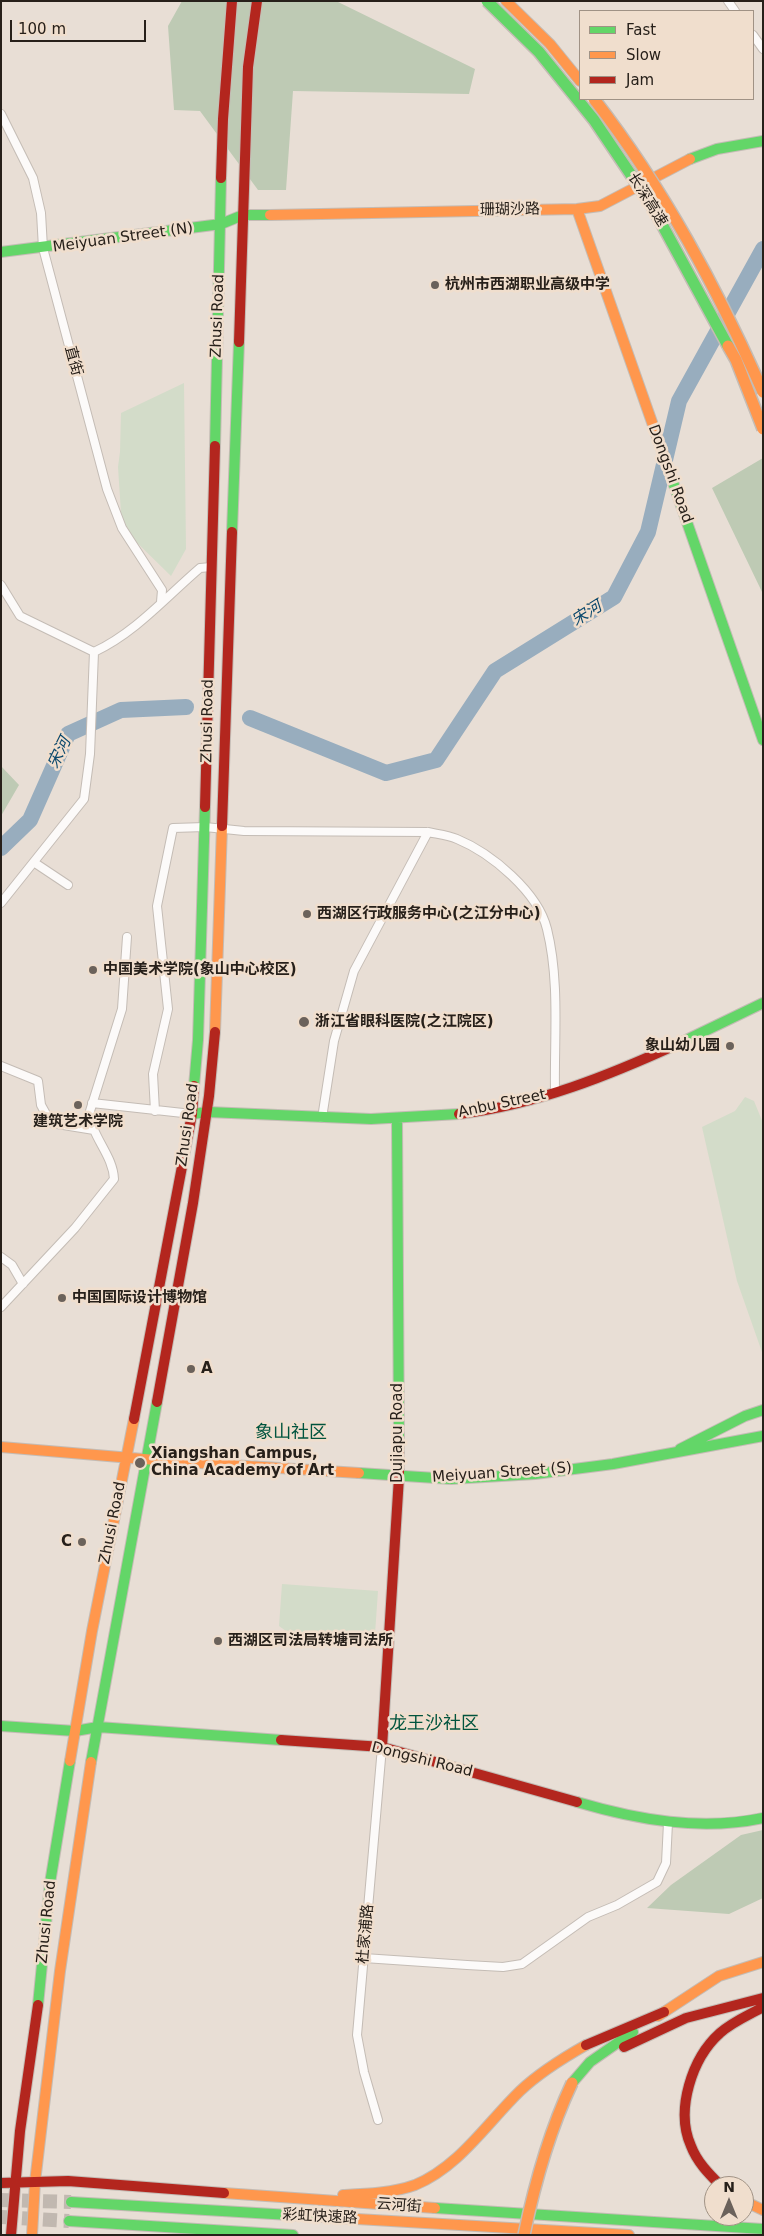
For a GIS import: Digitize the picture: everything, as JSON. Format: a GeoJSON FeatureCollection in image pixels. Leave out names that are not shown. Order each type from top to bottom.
{"type":"FeatureCollection","features":[{"type":"Feature","properties":{"kind":"main road","name":"Zhusi Road"},"geometry":{"type":"LineString","coordinates":[[11,2235],[20,2131],[41,1981],[50,1884],[93,1624],[153,1324],[192,1114],[198,1040],[205,826],[223,119],[232,1]]}},
{"type":"Feature","properties":{"kind":"main road","name":"Zhusi Road"},"geometry":{"type":"LineString","coordinates":[[32,2235],[37,2143],[45,2102],[61,1950],[112,1639],[179,1292],[208,1112],[216,1043],[248,67],[257,1]]}},
{"type":"Feature","properties":{"kind":"main road","name":"长深高速"},"geometry":{"type":"LineString","coordinates":[[487,1],[539,52],[594,120],[652,206],[736,360],[763,429]]}},
{"type":"Feature","properties":{"kind":"main road"},"geometry":{"type":"LineString","coordinates":[[506,1],[550,44],[579,80]]}},
{"type":"Feature","properties":{"kind":"main road","name":"长深高速"},"geometry":{"type":"LineString","coordinates":[[595,100],[659,187],[705,267],[763,392]]}},
{"type":"Feature","properties":{"kind":"main road","name":"珊瑚沙路"},"geometry":{"type":"LineString","coordinates":[[243,215],[577,209],[600,206],[686,160],[717,149],[763,142]]}},
{"type":"Feature","properties":{"kind":"main road","name":"Dongshi Road"},"geometry":{"type":"LineString","coordinates":[[577,209],[763,740]]}},
{"type":"Feature","properties":{"kind":"main road","name":"Meiyuan Street (N)"},"geometry":{"type":"LineString","coordinates":[[1,252],[221,224],[243,215]]}},
{"type":"Feature","properties":{"kind":"main road","name":"Anbu Street"},"geometry":{"type":"LineString","coordinates":[[192,1114],[208,1112],[322,1118],[398,1118],[469,1113],[555,1092],[662,1052],[763,1003]]}},
{"type":"Feature","properties":{"kind":"main road","name":"Dujiapu Road"},"geometry":{"type":"LineString","coordinates":[[382,1747],[399,1477],[398,1118]]}},
{"type":"Feature","properties":{"kind":"main road","name":"Meiyuan Street (S)"},"geometry":{"type":"LineString","coordinates":[[672,1453],[745,1416],[763,1410]]}},
{"type":"Feature","properties":{"kind":"main road","name":"Meiyuan Street (S)"},"geometry":{"type":"LineString","coordinates":[[1,1447],[399,1477],[451,1479],[535,1474],[613,1464],[763,1436]]}},
{"type":"Feature","properties":{"kind":"main road","name":"Dongshi Road"},"geometry":{"type":"LineString","coordinates":[[1,1726],[75,1730],[98,1727],[382,1747],[604,1810],[668,1823],[739,1823],[763,1818]]}},
{"type":"Feature","properties":{"kind":"main road"},"geometry":{"type":"LineString","coordinates":[[524,2235],[546,2142],[556,2114],[590,2062],[608,2048],[719,1976],[763,1962]]}},
{"type":"Feature","properties":{"kind":"main road"},"geometry":{"type":"LineString","coordinates":[[532,2235],[549,2159],[576,2085],[620,2049],[639,2038],[686,2018],[763,1998]]}},
{"type":"Feature","properties":{"kind":"main road"},"geometry":{"type":"LineString","coordinates":[[711,2176],[701,2165],[686,2133],[689,2088],[696,2067],[705,2050],[720,2033],[763,2007]]}},
{"type":"Feature","properties":{"kind":"main road"},"geometry":{"type":"LineString","coordinates":[[285,2198],[356,2194],[391,2190],[416,2184],[444,2167],[483,2131],[522,2090],[550,2067],[598,2040],[664,2012]]}},
{"type":"Feature","properties":{"kind":"main road","name":"云河街"},"geometry":{"type":"LineString","coordinates":[[1,2183],[68,2181],[285,2198],[763,2229]]}},
{"type":"Feature","properties":{"kind":"main road","name":"彩虹快速路"},"geometry":{"type":"LineString","coordinates":[[71,2202],[629,2235]]}},
{"type":"Feature","properties":{"kind":"main road","name":"彩虹快速路"},"geometry":{"type":"LineString","coordinates":[[69,2221],[292,2235]]}},
{"type":"Feature","properties":{"kind":"street"},"geometry":{"type":"LineString","coordinates":[[754,36],[763,49]]}},
{"type":"Feature","properties":{"kind":"street","name":"直街"},"geometry":{"type":"LineString","coordinates":[[1,114],[33,178],[41,213],[43,248],[107,489],[122,528],[162,590],[161,602]]}},
{"type":"Feature","properties":{"kind":"street"},"geometry":{"type":"LineString","coordinates":[[1,585],[20,616],[94,652],[112,644],[129,631],[200,568],[211,566]]}},
{"type":"Feature","properties":{"kind":"street"},"geometry":{"type":"LineString","coordinates":[[1,903],[35,863],[84,799],[90,754],[94,652]]}},
{"type":"Feature","properties":{"kind":"street"},"geometry":{"type":"LineString","coordinates":[[155,1111],[153,1074],[168,1009],[158,906],[173,828],[205,826],[244,831],[428,832],[456,839],[486,855],[513,878],[537,905],[547,927],[554,970],[555,1092]]}},
{"type":"Feature","properties":{"kind":"street"},"geometry":{"type":"LineString","coordinates":[[322,1118],[334,1041],[354,972],[428,832]]}},
{"type":"Feature","properties":{"kind":"street"},"geometry":{"type":"LineString","coordinates":[[35,863],[68,885]]}},
{"type":"Feature","properties":{"kind":"street"},"geometry":{"type":"LineString","coordinates":[[1,1307],[75,1228],[114,1179],[109,1160],[90,1118],[92,1103],[122,1009],[127,937]]}},
{"type":"Feature","properties":{"kind":"street"},"geometry":{"type":"LineString","coordinates":[[1,1066],[38,1081],[41,1104],[51,1123],[94,1130]]}},
{"type":"Feature","properties":{"kind":"street"},"geometry":{"type":"LineString","coordinates":[[92,1103],[192,1114]]}},
{"type":"Feature","properties":{"kind":"street"},"geometry":{"type":"LineString","coordinates":[[1,1257],[12,1266],[23,1284]]}},
{"type":"Feature","properties":{"kind":"street","name":"杜家浦路"},"geometry":{"type":"LineString","coordinates":[[378,2120],[364,2072],[357,2035],[382,1747]]}},
{"type":"Feature","properties":{"kind":"street"},"geometry":{"type":"LineString","coordinates":[[364,1958],[485,1966],[522,1964],[588,1917],[617,1905],[657,1882],[666,1863],[668,1823]]}},
{"type":"Feature","properties":{"kind":"green space"},"geometry":{"type":"Polygon","coordinates":[[[182,1],[336,1],[475,69],[469,94],[293,91],[286,190],[258,190],[200,111],[174,110],[168,26],[182,1]]]}},
{"type":"Feature","properties":{"kind":"green space"},"geometry":{"type":"Polygon","coordinates":[[[184,383],[186,549],[171,576],[122,528],[118,467],[121,413],[184,383]]]}},
{"type":"Feature","properties":{"kind":"green space"},"geometry":{"type":"Polygon","coordinates":[[[763,458],[763,594],[712,488],[763,458]]]}},
{"type":"Feature","properties":{"kind":"green space"},"geometry":{"type":"Polygon","coordinates":[[[1,766],[19,785],[1,816],[1,766]]]}},
{"type":"Feature","properties":{"kind":"green space"},"geometry":{"type":"Polygon","coordinates":[[[745,1097],[754,1101],[763,1123],[763,1355],[737,1281],[702,1127],[735,1111],[745,1097]]]}},
{"type":"Feature","properties":{"kind":"green space"},"geometry":{"type":"Polygon","coordinates":[[[282,1584],[378,1591],[375,1634],[371,1637],[286,1631],[279,1626],[282,1584]]]}},
{"type":"Feature","properties":{"kind":"green space"},"geometry":{"type":"Polygon","coordinates":[[[763,1830],[763,1898],[729,1914],[647,1908],[671,1885],[741,1835],[763,1830]]]}},
{"type":"Feature","properties":{"kind":"waterway","name":"宋河"},"geometry":{"type":"LineString","coordinates":[[250,718],[386,773],[436,760],[495,671],[614,597],[648,532],[679,401],[763,249]]}},
{"type":"Feature","properties":{"kind":"waterway","name":"宋河"},"geometry":{"type":"LineString","coordinates":[[1,848],[30,820],[68,734],[121,710],[186,707]]}},
{"type":"Feature","properties":{"kind":"tunnel"},"geometry":{"type":"LineString","coordinates":[[1,2200],[71,2202]]}},
{"type":"Feature","properties":{"kind":"tunnel"},"geometry":{"type":"LineString","coordinates":[[1,2217],[69,2221]]}},
{"type":"Feature","properties":{"kind":"traffic: fast"},"geometry":{"type":"LineString","coordinates":[[487,1],[539,52],[594,120],[652,206],[728,346]]}},
{"type":"Feature","properties":{"kind":"traffic: fast"},"geometry":{"type":"LineString","coordinates":[[690,159],[717,149],[763,141]]}},
{"type":"Feature","properties":{"kind":"traffic: fast"},"geometry":{"type":"LineString","coordinates":[[215,446],[221,178]]}},
{"type":"Feature","properties":{"kind":"traffic: fast"},"geometry":{"type":"LineString","coordinates":[[1,252],[221,224],[243,215],[270,215]]}},
{"type":"Feature","properties":{"kind":"traffic: fast"},"geometry":{"type":"LineString","coordinates":[[232,532],[239,342]]}},
{"type":"Feature","properties":{"kind":"traffic: fast"},"geometry":{"type":"LineString","coordinates":[[667,465],[763,740]]}},
{"type":"Feature","properties":{"kind":"traffic: fast"},"geometry":{"type":"LineString","coordinates":[[194,1086],[198,1040],[205,807]]}},
{"type":"Feature","properties":{"kind":"traffic: fast"},"geometry":{"type":"LineString","coordinates":[[680,1043],[763,1003]]}},
{"type":"Feature","properties":{"kind":"traffic: fast"},"geometry":{"type":"LineString","coordinates":[[192,1114],[208,1112],[371,1119],[459,1114]]}},
{"type":"Feature","properties":{"kind":"traffic: fast"},"geometry":{"type":"LineString","coordinates":[[397,1119],[399,1442]]}},
{"type":"Feature","properties":{"kind":"traffic: fast"},"geometry":{"type":"LineString","coordinates":[[91,1762],[157,1402]]}},
{"type":"Feature","properties":{"kind":"traffic: fast"},"geometry":{"type":"LineString","coordinates":[[680,1449],[745,1416],[763,1410]]}},
{"type":"Feature","properties":{"kind":"traffic: fast"},"geometry":{"type":"LineString","coordinates":[[359,1473],[451,1479],[535,1474],[613,1464],[763,1436]]}},
{"type":"Feature","properties":{"kind":"traffic: fast"},"geometry":{"type":"LineString","coordinates":[[1,1726],[75,1731],[98,1727],[281,1740]]}},
{"type":"Feature","properties":{"kind":"traffic: fast"},"geometry":{"type":"LineString","coordinates":[[38,2005],[50,1883],[70,1761]]}},
{"type":"Feature","properties":{"kind":"traffic: fast"},"geometry":{"type":"LineString","coordinates":[[577,1802],[623,1814],[670,1822],[716,1824],[763,1818]]}},
{"type":"Feature","properties":{"kind":"traffic: fast"},"geometry":{"type":"LineString","coordinates":[[572,2083],[590,2062],[633,2032]]}},
{"type":"Feature","properties":{"kind":"traffic: fast"},"geometry":{"type":"LineString","coordinates":[[71,2202],[357,2219]]}},
{"type":"Feature","properties":{"kind":"traffic: fast"},"geometry":{"type":"LineString","coordinates":[[435,2208],[763,2229]]}},
{"type":"Feature","properties":{"kind":"traffic: fast"},"geometry":{"type":"LineString","coordinates":[[69,2221],[293,2235]]}},
{"type":"Feature","properties":{"kind":"traffic: slow"},"geometry":{"type":"LineString","coordinates":[[506,1],[550,44],[579,80]]}},
{"type":"Feature","properties":{"kind":"traffic: slow"},"geometry":{"type":"LineString","coordinates":[[595,100],[643,168],[688,240],[727,315],[763,392]]}},
{"type":"Feature","properties":{"kind":"traffic: slow"},"geometry":{"type":"LineString","coordinates":[[270,215],[577,209],[600,206],[690,159]]}},
{"type":"Feature","properties":{"kind":"traffic: slow"},"geometry":{"type":"LineString","coordinates":[[577,209],[667,465]]}},
{"type":"Feature","properties":{"kind":"traffic: slow"},"geometry":{"type":"LineString","coordinates":[[728,346],[736,360],[763,429]]}},
{"type":"Feature","properties":{"kind":"traffic: slow"},"geometry":{"type":"LineString","coordinates":[[215,1032],[222,826]]}},
{"type":"Feature","properties":{"kind":"traffic: slow"},"geometry":{"type":"LineString","coordinates":[[70,1761],[92,1631],[134,1419]]}},
{"type":"Feature","properties":{"kind":"traffic: slow"},"geometry":{"type":"LineString","coordinates":[[1,1447],[167,1461],[359,1473]]}},
{"type":"Feature","properties":{"kind":"traffic: slow"},"geometry":{"type":"LineString","coordinates":[[35,2182],[60,1971],[91,1762]]}},
{"type":"Feature","properties":{"kind":"traffic: slow"},"geometry":{"type":"LineString","coordinates":[[658,2016],[719,1976],[763,1962]]}},
{"type":"Feature","properties":{"kind":"traffic: slow"},"geometry":{"type":"LineString","coordinates":[[343,2195],[398,2190],[415,2185],[431,2177],[459,2156],[527,2084],[586,2045]]}},
{"type":"Feature","properties":{"kind":"traffic: slow"},"geometry":{"type":"LineString","coordinates":[[524,2235],[544,2157],[556,2120],[572,2083]]}},
{"type":"Feature","properties":{"kind":"traffic: slow"},"geometry":{"type":"LineString","coordinates":[[32,2235],[35,2182]]}},
{"type":"Feature","properties":{"kind":"traffic: slow"},"geometry":{"type":"LineString","coordinates":[[224,2193],[435,2208]]}},
{"type":"Feature","properties":{"kind":"traffic: slow"},"geometry":{"type":"LineString","coordinates":[[754,2206],[763,2210]]}},
{"type":"Feature","properties":{"kind":"traffic: slow"},"geometry":{"type":"LineString","coordinates":[[357,2219],[629,2235]]}},
{"type":"Feature","properties":{"kind":"traffic: jam"},"geometry":{"type":"LineString","coordinates":[[221,178],[223,119],[232,1]]}},
{"type":"Feature","properties":{"kind":"traffic: jam"},"geometry":{"type":"LineString","coordinates":[[239,342],[248,67],[257,1]]}},
{"type":"Feature","properties":{"kind":"traffic: jam"},"geometry":{"type":"LineString","coordinates":[[205,807],[215,446]]}},
{"type":"Feature","properties":{"kind":"traffic: jam"},"geometry":{"type":"LineString","coordinates":[[222,826],[232,532]]}},
{"type":"Feature","properties":{"kind":"traffic: jam"},"geometry":{"type":"LineString","coordinates":[[157,1402],[193,1203],[209,1096],[215,1032]]}},
{"type":"Feature","properties":{"kind":"traffic: jam"},"geometry":{"type":"LineString","coordinates":[[459,1114],[488,1110],[544,1096],[600,1077],[680,1043]]}},
{"type":"Feature","properties":{"kind":"traffic: jam"},"geometry":{"type":"LineString","coordinates":[[134,1419],[192,1114],[194,1086]]}},
{"type":"Feature","properties":{"kind":"traffic: jam"},"geometry":{"type":"LineString","coordinates":[[382,1747],[399,1477],[399,1442]]}},
{"type":"Feature","properties":{"kind":"traffic: jam"},"geometry":{"type":"LineString","coordinates":[[281,1740],[382,1747],[577,1802]]}},
{"type":"Feature","properties":{"kind":"traffic: jam"},"geometry":{"type":"LineString","coordinates":[[624,2047],[686,2018],[763,1998]]}},
{"type":"Feature","properties":{"kind":"traffic: jam"},"geometry":{"type":"LineString","coordinates":[[11,2235],[20,2131],[38,2005]]}},
{"type":"Feature","properties":{"kind":"traffic: jam"},"geometry":{"type":"LineString","coordinates":[[712,2176],[700,2163],[691,2146],[687,2132],[685,2117],[689,2085],[701,2056],[720,2033],[735,2022],[763,2007]]}},
{"type":"Feature","properties":{"kind":"traffic: jam"},"geometry":{"type":"LineString","coordinates":[[586,2045],[664,2012]]}},
{"type":"Feature","properties":{"kind":"traffic: jam"},"geometry":{"type":"LineString","coordinates":[[1,2183],[68,2181],[224,2193]]}},
{"type":"Feature","properties":{"kind":"place","name":"杭州市西湖职业高级中学"},"geometry":{"type":"Point","coordinates":[435,285]}},
{"type":"Feature","properties":{"kind":"place","name":"西湖区行政服务中心(之江分中心)"},"geometry":{"type":"Point","coordinates":[307,914]}},
{"type":"Feature","properties":{"kind":"place","name":"中国美术学院(象山中心校区)"},"geometry":{"type":"Point","coordinates":[93,970]}},
{"type":"Feature","properties":{"kind":"place","name":"浙江省眼科医院(之江院区)"},"geometry":{"type":"Point","coordinates":[304,1022]}},
{"type":"Feature","properties":{"kind":"place","name":"象山幼儿园"},"geometry":{"type":"Point","coordinates":[730,1046]}},
{"type":"Feature","properties":{"kind":"place","name":"建筑艺术学院"},"geometry":{"type":"Point","coordinates":[78,1105]}},
{"type":"Feature","properties":{"kind":"place","name":"中国国际设计博物馆"},"geometry":{"type":"Point","coordinates":[62,1298]}},
{"type":"Feature","properties":{"kind":"place","name":"A"},"geometry":{"type":"Point","coordinates":[191,1369]}},
{"type":"Feature","properties":{"kind":"place","name":"Xiangshan Campus, China Academy of Art"},"geometry":{"type":"Point","coordinates":[140,1463]}},
{"type":"Feature","properties":{"kind":"place","name":"C"},"geometry":{"type":"Point","coordinates":[82,1542]}},
{"type":"Feature","properties":{"kind":"place","name":"西湖区司法局转塘司法所"},"geometry":{"type":"Point","coordinates":[218,1641]}},
{"type":"Feature","properties":{"kind":"district","name":"象山社区"},"geometry":{"type":"Point","coordinates":[291,1433]}},
{"type":"Feature","properties":{"kind":"district","name":"龙王沙社区"},"geometry":{"type":"Point","coordinates":[434,1724]}}]}
